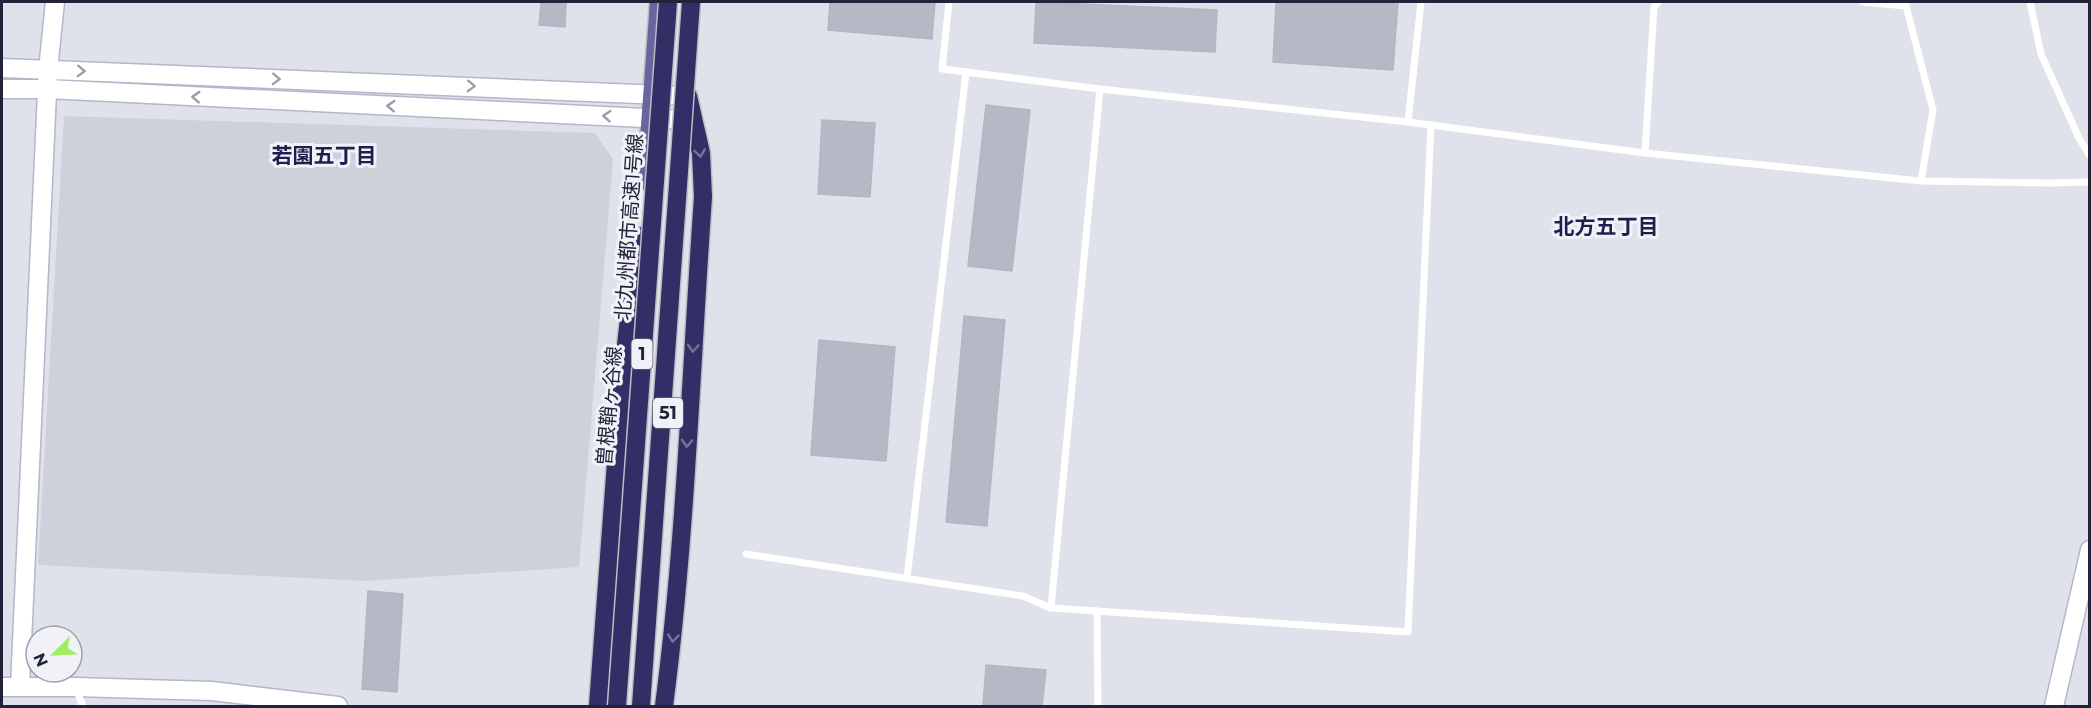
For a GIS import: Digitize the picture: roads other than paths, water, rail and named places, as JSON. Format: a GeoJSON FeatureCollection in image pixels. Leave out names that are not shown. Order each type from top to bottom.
{"type":"FeatureCollection","features":[{"type":"Feature","properties":{"kind":"highway","name":"北九州都市高速1号線"},"geometry":{"type":"LineString","coordinates":[[617,706],[668,2]]}},
{"type":"Feature","properties":{"kind":"highway","name":"1"},"geometry":{"type":"LineString","coordinates":[[641,706],[693,2]]}},
{"type":"Feature","properties":{"kind":"highway"},"geometry":{"type":"LineString","coordinates":[[664,706],[681,548],[703,197],[701,153],[688,96]]}},
{"type":"Feature","properties":{"kind":"highway"},"geometry":{"type":"LineString","coordinates":[[598,706],[622,381],[630,310],[643,236]]}},
{"type":"Feature","properties":{"kind":"main road","name":"曽根鞘ヶ谷線"},"geometry":{"type":"LineString","coordinates":[[605,706],[642,294],[651,94],[659,2]]}},
{"type":"Feature","properties":{"kind":"main road","name":"51"},"geometry":{"type":"LineString","coordinates":[[649,706],[662,529],[673,309],[693,2]]}},
{"type":"Feature","properties":{"kind":"street"},"geometry":{"type":"LineString","coordinates":[[20,686],[47,89],[55,2]]}},
{"type":"Feature","properties":{"kind":"street"},"geometry":{"type":"LineString","coordinates":[[2,68],[688,96]]}},
{"type":"Feature","properties":{"kind":"street"},"geometry":{"type":"LineString","coordinates":[[2,89],[47,89],[686,120]]}},
{"type":"Feature","properties":{"kind":"street"},"geometry":{"type":"LineString","coordinates":[[2054,706],[2090,550]]}},
{"type":"Feature","properties":{"kind":"street"},"geometry":{"type":"LineString","coordinates":[[2,687],[212,692],[338,706]]}},
{"type":"Feature","properties":{"kind":"lane"},"geometry":{"type":"LineString","coordinates":[[949,2],[942,69],[1100,89],[1408,122],[1645,153],[1921,181],[2090,182]]}},
{"type":"Feature","properties":{"kind":"lane"},"geometry":{"type":"LineString","coordinates":[[1408,122],[1421,2]]}},
{"type":"Feature","properties":{"kind":"lane"},"geometry":{"type":"LineString","coordinates":[[1645,153],[1654,7],[1658,2]]}},
{"type":"Feature","properties":{"kind":"lane"},"geometry":{"type":"LineString","coordinates":[[1863,2],[1905,4],[1933,110],[1921,181]]}},
{"type":"Feature","properties":{"kind":"lane"},"geometry":{"type":"LineString","coordinates":[[2030,2],[2041,54],[2079,138],[2090,156]]}},
{"type":"Feature","properties":{"kind":"lane"},"geometry":{"type":"LineString","coordinates":[[907,578],[966,72]]}},
{"type":"Feature","properties":{"kind":"lane"},"geometry":{"type":"LineString","coordinates":[[1051,608],[1100,89]]}},
{"type":"Feature","properties":{"kind":"lane"},"geometry":{"type":"LineString","coordinates":[[746,555],[1023,596],[1051,608],[1408,632],[1431,125]]}},
{"type":"Feature","properties":{"kind":"lane"},"geometry":{"type":"LineString","coordinates":[[1097,611],[1098,706]]}},
{"type":"Feature","properties":{"kind":"lane"},"geometry":{"type":"LineString","coordinates":[[75,687],[82,706]]}},
{"type":"Feature","properties":{"kind":"district","name":"若園五丁目"},"geometry":{"type":"Point","coordinates":[324,156]}},
{"type":"Feature","properties":{"kind":"district","name":"北方五丁目"},"geometry":{"type":"Point","coordinates":[1606,227]}}]}
